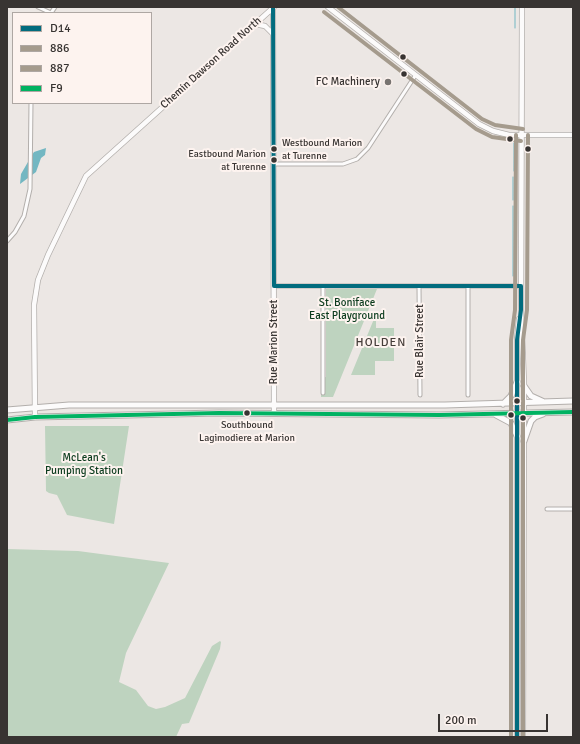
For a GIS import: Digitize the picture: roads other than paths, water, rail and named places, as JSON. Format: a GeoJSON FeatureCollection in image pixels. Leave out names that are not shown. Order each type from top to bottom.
{"type":"FeatureCollection","features":[{"type":"Feature","properties":{"kind":"main road"},"geometry":{"type":"LineString","coordinates":[[503,404],[511,396],[517,382]]}},
{"type":"Feature","properties":{"kind":"main road"},"geometry":{"type":"LineString","coordinates":[[524,386],[532,398],[545,402]]}},
{"type":"Feature","properties":{"kind":"main road"},"geometry":{"type":"LineString","coordinates":[[7,410],[35,407],[503,404],[573,402]]}},
{"type":"Feature","properties":{"kind":"main road"},"geometry":{"type":"LineString","coordinates":[[7,420],[35,417],[274,412],[379,414],[573,412]]}},
{"type":"Feature","properties":{"kind":"main road"},"geometry":{"type":"LineString","coordinates":[[524,441],[532,419],[550,412]]}},
{"type":"Feature","properties":{"kind":"main road"},"geometry":{"type":"LineString","coordinates":[[493,414],[511,423],[517,436]]}},
{"type":"Feature","properties":{"kind":"street"},"geometry":{"type":"LineString","coordinates":[[38,7],[49,12]]}},
{"type":"Feature","properties":{"kind":"street","name":"Chemin Dawson Road North"},"geometry":{"type":"LineString","coordinates":[[35,417],[34,305],[38,280],[48,255],[86,176],[273,7]]}},
{"type":"Feature","properties":{"kind":"street","name":"Rue Marion Street"},"geometry":{"type":"LineString","coordinates":[[273,7],[274,412]]}},
{"type":"Feature","properties":{"kind":"street"},"geometry":{"type":"LineString","coordinates":[[328,7],[415,76],[479,124],[493,131],[522,135],[573,135]]}},
{"type":"Feature","properties":{"kind":"street"},"geometry":{"type":"LineString","coordinates":[[520,598],[524,441],[524,386],[521,310],[522,7]]}},
{"type":"Feature","properties":{"kind":"street"},"geometry":{"type":"LineString","coordinates":[[255,24],[265,26],[273,34]]}},
{"type":"Feature","properties":{"kind":"street"},"geometry":{"type":"LineString","coordinates":[[274,164],[343,164],[357,159],[368,148],[415,76]]}},
{"type":"Feature","properties":{"kind":"street"},"geometry":{"type":"LineString","coordinates":[[7,241],[15,232],[24,216],[30,189],[31,104]]}},
{"type":"Feature","properties":{"kind":"street"},"geometry":{"type":"LineString","coordinates":[[274,286],[521,286]]}},
{"type":"Feature","properties":{"kind":"street","name":"Rue Blair Street"},"geometry":{"type":"LineString","coordinates":[[420,286],[420,395]]}},
{"type":"Feature","properties":{"kind":"street"},"geometry":{"type":"LineString","coordinates":[[468,286],[468,394]]}},
{"type":"Feature","properties":{"kind":"street"},"geometry":{"type":"LineString","coordinates":[[323,287],[323,393]]}},
{"type":"Feature","properties":{"kind":"street"},"geometry":{"type":"LineString","coordinates":[[521,310],[517,340],[517,436],[522,737]]}},
{"type":"Feature","properties":{"kind":"street"},"geometry":{"type":"LineString","coordinates":[[547,509],[573,509]]}},
{"type":"Feature","properties":{"kind":"street"},"geometry":{"type":"LineString","coordinates":[[517,737],[520,608]]}},
{"type":"Feature","properties":{"kind":"water"},"geometry":{"type":"Polygon","coordinates":[[[46,148],[45,155],[41,158],[36,172],[20,184],[21,174],[34,152],[46,148]]]}},
{"type":"Feature","properties":{"kind":"waterway"},"geometry":{"type":"LineString","coordinates":[[515,7],[515,28]]}},
{"type":"Feature","properties":{"kind":"waterway"},"geometry":{"type":"LineString","coordinates":[[514,143],[514,171]]}},
{"type":"Feature","properties":{"kind":"waterway"},"geometry":{"type":"LineString","coordinates":[[513,177],[513,200]]}},
{"type":"Feature","properties":{"kind":"waterway"},"geometry":{"type":"LineString","coordinates":[[513,206],[513,276]]}},
{"type":"Feature","properties":{"kind":"place","name":"FC Machinery"},"geometry":{"type":"Point","coordinates":[388,82]}},
{"type":"Feature","properties":{"kind":"place","name":"Westbound Marion at Turenne"},"geometry":{"type":"Point","coordinates":[274,149]}},
{"type":"Feature","properties":{"kind":"place","name":"Eastbound Marion at Turenne"},"geometry":{"type":"Point","coordinates":[274,160]}},
{"type":"Feature","properties":{"kind":"place","name":"Southbound Lagimodiere at Marion"},"geometry":{"type":"Point","coordinates":[247,413]}},
{"type":"Feature","properties":{"kind":"district","name":"HOLDEN"},"geometry":{"type":"Point","coordinates":[381,343]}},
{"type":"Feature","properties":{"kind":"park label","name":"St. Boniface East Playground"},"geometry":{"type":"Point","coordinates":[347,309]}},
{"type":"Feature","properties":{"kind":"park label","name":"McLean's Pumping Station"},"geometry":{"type":"Point","coordinates":[84,464]}}]}
